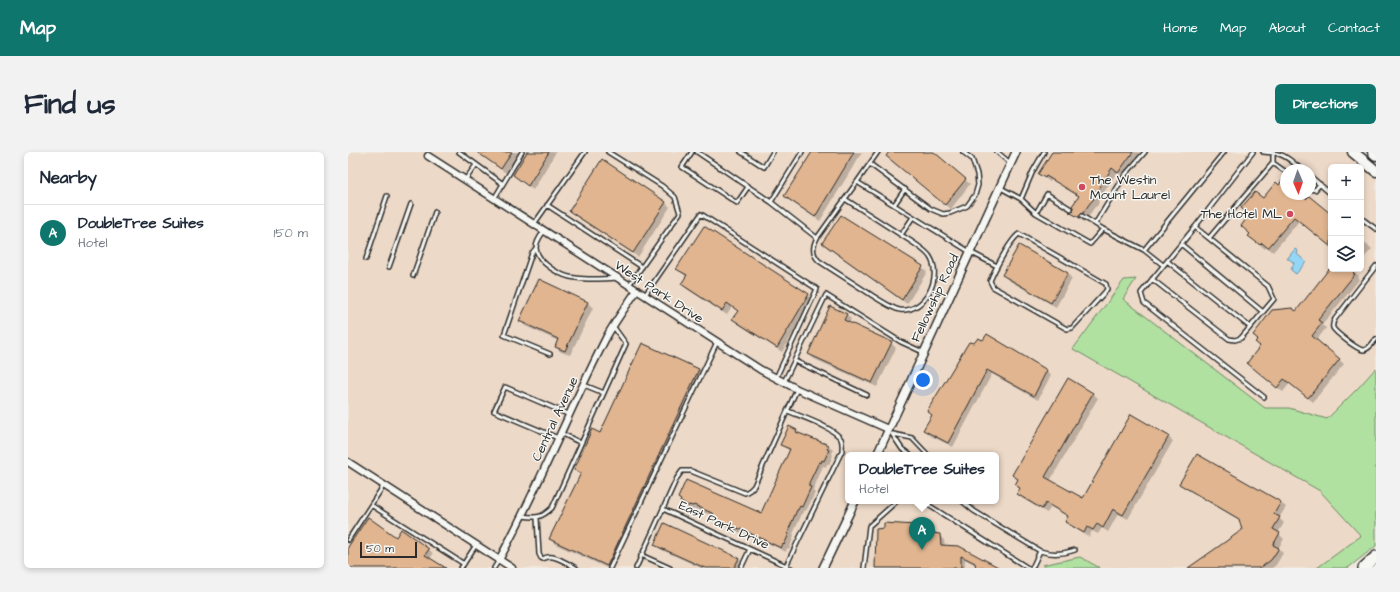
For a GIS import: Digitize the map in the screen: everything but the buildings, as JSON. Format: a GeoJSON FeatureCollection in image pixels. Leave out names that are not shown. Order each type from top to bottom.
{"type":"FeatureCollection","features":[{"type":"Feature","properties":{"kind":"highway"},"geometry":{"type":"LineString","coordinates":[[1353,152],[1376,171]]}},
{"type":"Feature","properties":{"kind":"highway"},"geometry":{"type":"LineString","coordinates":[[1373,152],[1376,155]]}},
{"type":"Feature","properties":{"kind":"highway"},"geometry":{"type":"LineString","coordinates":[[1364,568],[1376,557]]}},
{"type":"Feature","properties":{"kind":"street","name":"Fellowship Road"},"geometry":{"type":"LineString","coordinates":[[879,452],[890,432],[923,352],[1016,152]]}},
{"type":"Feature","properties":{"kind":"street","name":"West Park Drive"},"geometry":{"type":"LineString","coordinates":[[430,154],[494,199],[717,342],[776,378],[890,432]]}},
{"type":"Feature","properties":{"kind":"street","name":"Central Avenue"},"geometry":{"type":"LineString","coordinates":[[499,560],[522,516],[613,326],[637,290]]}},
{"type":"Feature","properties":{"kind":"street"},"geometry":{"type":"LineString","coordinates":[[348,462],[512,568]]}},
{"type":"Feature","properties":{"kind":"street"},"geometry":{"type":"LineString","coordinates":[[825,567],[854,504]]}},
{"type":"Feature","properties":{"kind":"lane"},"geometry":{"type":"LineString","coordinates":[[458,152],[503,184]]}},
{"type":"Feature","properties":{"kind":"lane"},"geometry":{"type":"LineString","coordinates":[[494,199],[522,152]]}},
{"type":"Feature","properties":{"kind":"lane"},"geometry":{"type":"LineString","coordinates":[[534,224],[585,152]]}},
{"type":"Feature","properties":{"kind":"lane"},"geometry":{"type":"LineString","coordinates":[[608,152],[662,186],[675,197],[680,213],[629,285]]}},
{"type":"Feature","properties":{"kind":"lane"},"geometry":{"type":"LineString","coordinates":[[692,152],[682,167],[737,203],[748,187]]}},
{"type":"Feature","properties":{"kind":"lane"},"geometry":{"type":"LineString","coordinates":[[697,152],[771,202],[816,238]]}},
{"type":"Feature","properties":{"kind":"lane"},"geometry":{"type":"LineString","coordinates":[[741,152],[764,167],[773,152]]}},
{"type":"Feature","properties":{"kind":"lane"},"geometry":{"type":"LineString","coordinates":[[771,202],[802,152]]}},
{"type":"Feature","properties":{"kind":"lane"},"geometry":{"type":"LineString","coordinates":[[845,199],[930,255],[934,264],[935,273],[933,282],[925,298],[918,305],[908,309],[899,310],[884,303],[819,261],[813,251],[816,238],[878,152]]}},
{"type":"Feature","properties":{"kind":"lane"},"geometry":{"type":"LineString","coordinates":[[870,164],[931,209],[943,214],[950,213],[967,206],[975,195],[978,185],[977,174],[972,160],[963,152]]}},
{"type":"Feature","properties":{"kind":"lane"},"geometry":{"type":"LineString","coordinates":[[997,152],[1010,163]]}},
{"type":"Feature","properties":{"kind":"lane"},"geometry":{"type":"LineString","coordinates":[[1021,199],[1033,171],[1044,152]]}},
{"type":"Feature","properties":{"kind":"lane"},"geometry":{"type":"LineString","coordinates":[[1095,224],[1125,175],[1145,152]]}},
{"type":"Feature","properties":{"kind":"lane"},"geometry":{"type":"LineString","coordinates":[[1144,250],[1224,152]]}},
{"type":"Feature","properties":{"kind":"lane"},"geometry":{"type":"LineString","coordinates":[[1253,152],[1195,227],[1141,292],[1144,303],[1264,397]]}},
{"type":"Feature","properties":{"kind":"lane"},"geometry":{"type":"LineString","coordinates":[[1263,152],[1273,152],[1286,156],[1295,164]]}},
{"type":"Feature","properties":{"kind":"lane"},"geometry":{"type":"LineString","coordinates":[[1209,238],[1273,162],[1273,152]]}},
{"type":"Feature","properties":{"kind":"lane"},"geometry":{"type":"LineString","coordinates":[[1273,162],[1280,167]]}},
{"type":"Feature","properties":{"kind":"lane"},"geometry":{"type":"LineString","coordinates":[[465,180],[476,165]]}},
{"type":"Feature","properties":{"kind":"lane"},"geometry":{"type":"LineString","coordinates":[[1316,181],[1328,191]]}},
{"type":"Feature","properties":{"kind":"lane"},"geometry":{"type":"LineString","coordinates":[[857,182],[913,218],[970,252],[997,266]]}},
{"type":"Feature","properties":{"kind":"lane"},"geometry":{"type":"LineString","coordinates":[[1316,189],[1320,184]]}},
{"type":"Feature","properties":{"kind":"lane"},"geometry":{"type":"LineString","coordinates":[[999,187],[1021,199],[1036,213],[1090,244],[1104,229]]}},
{"type":"Feature","properties":{"kind":"lane"},"geometry":{"type":"LineString","coordinates":[[894,205],[905,189]]}},
{"type":"Feature","properties":{"kind":"lane"},"geometry":{"type":"LineString","coordinates":[[1036,213],[1048,194],[1071,209]]}},
{"type":"Feature","properties":{"kind":"lane"},"geometry":{"type":"LineString","coordinates":[[366,259],[387,196]]}},
{"type":"Feature","properties":{"kind":"lane"},"geometry":{"type":"LineString","coordinates":[[389,267],[412,204]]}},
{"type":"Feature","properties":{"kind":"lane"},"geometry":{"type":"LineString","coordinates":[[547,205],[642,267]]}},
{"type":"Feature","properties":{"kind":"lane"},"geometry":{"type":"LineString","coordinates":[[414,276],[436,212]]}},
{"type":"Feature","properties":{"kind":"lane"},"geometry":{"type":"LineString","coordinates":[[645,295],[702,214],[817,289],[776,378]]}},
{"type":"Feature","properties":{"kind":"lane"},"geometry":{"type":"LineString","coordinates":[[1082,216],[1144,250],[1163,266]]}},
{"type":"Feature","properties":{"kind":"lane"},"geometry":{"type":"LineString","coordinates":[[901,235],[913,218]]}},
{"type":"Feature","properties":{"kind":"lane"},"geometry":{"type":"LineString","coordinates":[[1364,220],[1376,229]]}},
{"type":"Feature","properties":{"kind":"lane"},"geometry":{"type":"LineString","coordinates":[[1152,279],[1226,338],[1232,340],[1238,340],[1274,299],[1268,286],[1195,227]]}},
{"type":"Feature","properties":{"kind":"lane"},"geometry":{"type":"LineString","coordinates":[[544,230],[536,248],[532,253],[504,335],[550,354]]}},
{"type":"Feature","properties":{"kind":"lane"},"geometry":{"type":"LineString","coordinates":[[1019,234],[1106,284],[1107,289],[1076,325],[1067,329],[993,287],[990,281],[997,266],[1013,240],[1019,234]]}},
{"type":"Feature","properties":{"kind":"lane"},"geometry":{"type":"LineString","coordinates":[[1181,244],[1263,312]]}},
{"type":"Feature","properties":{"kind":"lane"},"geometry":{"type":"LineString","coordinates":[[536,248],[547,266],[556,272],[577,279],[619,278]]}},
{"type":"Feature","properties":{"kind":"lane"},"geometry":{"type":"LineString","coordinates":[[1166,261],[1250,327]]}},
{"type":"Feature","properties":{"kind":"lane"},"geometry":{"type":"LineString","coordinates":[[1376,266],[1334,319],[1332,324],[1334,329],[1359,349],[1364,350],[1368,348],[1376,339]]}},
{"type":"Feature","properties":{"kind":"lane"},"geometry":{"type":"LineString","coordinates":[[784,382],[826,295],[901,342],[923,352]]}},
{"type":"Feature","properties":{"kind":"lane"},"geometry":{"type":"LineString","coordinates":[[522,516],[537,518],[544,515],[552,508],[626,344],[613,326]]}},
{"type":"Feature","properties":{"kind":"lane"},"geometry":{"type":"LineString","coordinates":[[610,568],[717,342]]}},
{"type":"Feature","properties":{"kind":"lane"},"geometry":{"type":"LineString","coordinates":[[794,361],[867,395]]}},
{"type":"Feature","properties":{"kind":"lane"},"geometry":{"type":"LineString","coordinates":[[584,385],[604,393]]}},
{"type":"Feature","properties":{"kind":"lane"},"geometry":{"type":"LineString","coordinates":[[570,415],[505,387],[494,410],[581,443]]}},
{"type":"Feature","properties":{"kind":"lane"},"geometry":{"type":"LineString","coordinates":[[663,509],[677,478],[682,471],[691,470],[745,493],[750,490],[754,486],[797,389]]}},
{"type":"Feature","properties":{"kind":"lane"},"geometry":{"type":"LineString","coordinates":[[786,567],[842,451],[843,443],[840,438],[826,427],[788,411]]}},
{"type":"Feature","properties":{"kind":"lane"},"geometry":{"type":"LineString","coordinates":[[890,432],[902,449],[906,452]]}},
{"type":"Feature","properties":{"kind":"lane"},"geometry":{"type":"LineString","coordinates":[[890,432],[912,438],[925,452]]}},
{"type":"Feature","properties":{"kind":"lane"},"geometry":{"type":"LineString","coordinates":[[348,540],[384,485]]}},
{"type":"Feature","properties":{"kind":"lane"},"geometry":{"type":"LineString","coordinates":[[864,568],[869,526],[894,504]]}},
{"type":"Feature","properties":{"kind":"lane"},"geometry":{"type":"LineString","coordinates":[[927,504],[1028,568]]}},
{"type":"Feature","properties":{"kind":"lane"},"geometry":{"type":"LineString","coordinates":[[966,504],[974,511],[1040,551],[1048,554],[1059,554],[1075,550]]}},
{"type":"Feature","properties":{"kind":"lane"},"geometry":{"type":"LineString","coordinates":[[371,505],[464,564]]}},
{"type":"Feature","properties":{"kind":"lane","name":"East Park Drive"},"geometry":{"type":"LineString","coordinates":[[636,568],[663,509],[791,568]]}},
{"type":"Feature","properties":{"kind":"lane"},"geometry":{"type":"LineString","coordinates":[[537,518],[539,554],[541,558],[551,556],[576,568]]}},
{"type":"Feature","properties":{"kind":"lane"},"geometry":{"type":"LineString","coordinates":[[461,568],[476,545]]}},
{"type":"Feature","properties":{"kind":"lane"},"geometry":{"type":"LineString","coordinates":[[741,568],[750,549]]}},
{"type":"Feature","properties":{"kind":"lane"},"geometry":{"type":"LineString","coordinates":[[1032,568],[1040,551]]}},
{"type":"Feature","properties":{"kind":"lane"},"geometry":{"type":"LineString","coordinates":[[642,555],[670,568]]}},
{"type":"Feature","properties":{"kind":"lane"},"geometry":{"type":"LineString","coordinates":[[494,568],[499,560]]}},
{"type":"Feature","properties":{"kind":"shaded area"},"geometry":{"type":"Polygon","coordinates":[[[348,152],[1353,152],[1376,171],[1376,533],[1336,568],[348,568],[348,152]]]}},
{"type":"Feature","properties":{"kind":"green space"},"geometry":{"type":"Polygon","coordinates":[[[1136,279],[1123,299],[1265,408],[1289,408],[1327,419],[1376,368],[1376,546],[1348,568],[1317,568],[1361,536],[1320,491],[1073,349],[1124,280],[1136,279]]]}},
{"type":"Feature","properties":{"kind":"green space"},"geometry":{"type":"Polygon","coordinates":[[[1080,557],[1100,568],[1047,568],[1042,565],[1080,557]]]}},
{"type":"Feature","properties":{"kind":"water"},"geometry":{"type":"Polygon","coordinates":[[[1295,249],[1298,251],[1297,254],[1306,262],[1296,274],[1291,270],[1294,263],[1287,259],[1295,249]]]}},
{"type":"Feature","properties":{"kind":"place","name":"The Westin Mount Laurel"},"geometry":{"type":"Point","coordinates":[1082,187]}},
{"type":"Feature","properties":{"kind":"place","name":"The Hotel ML"},"geometry":{"type":"Point","coordinates":[1290,214]}},
{"type":"Feature","properties":{"kind":"place","name":"DoubleTree Suites"},"geometry":{"type":"Point","coordinates":[922,550]}}]}
